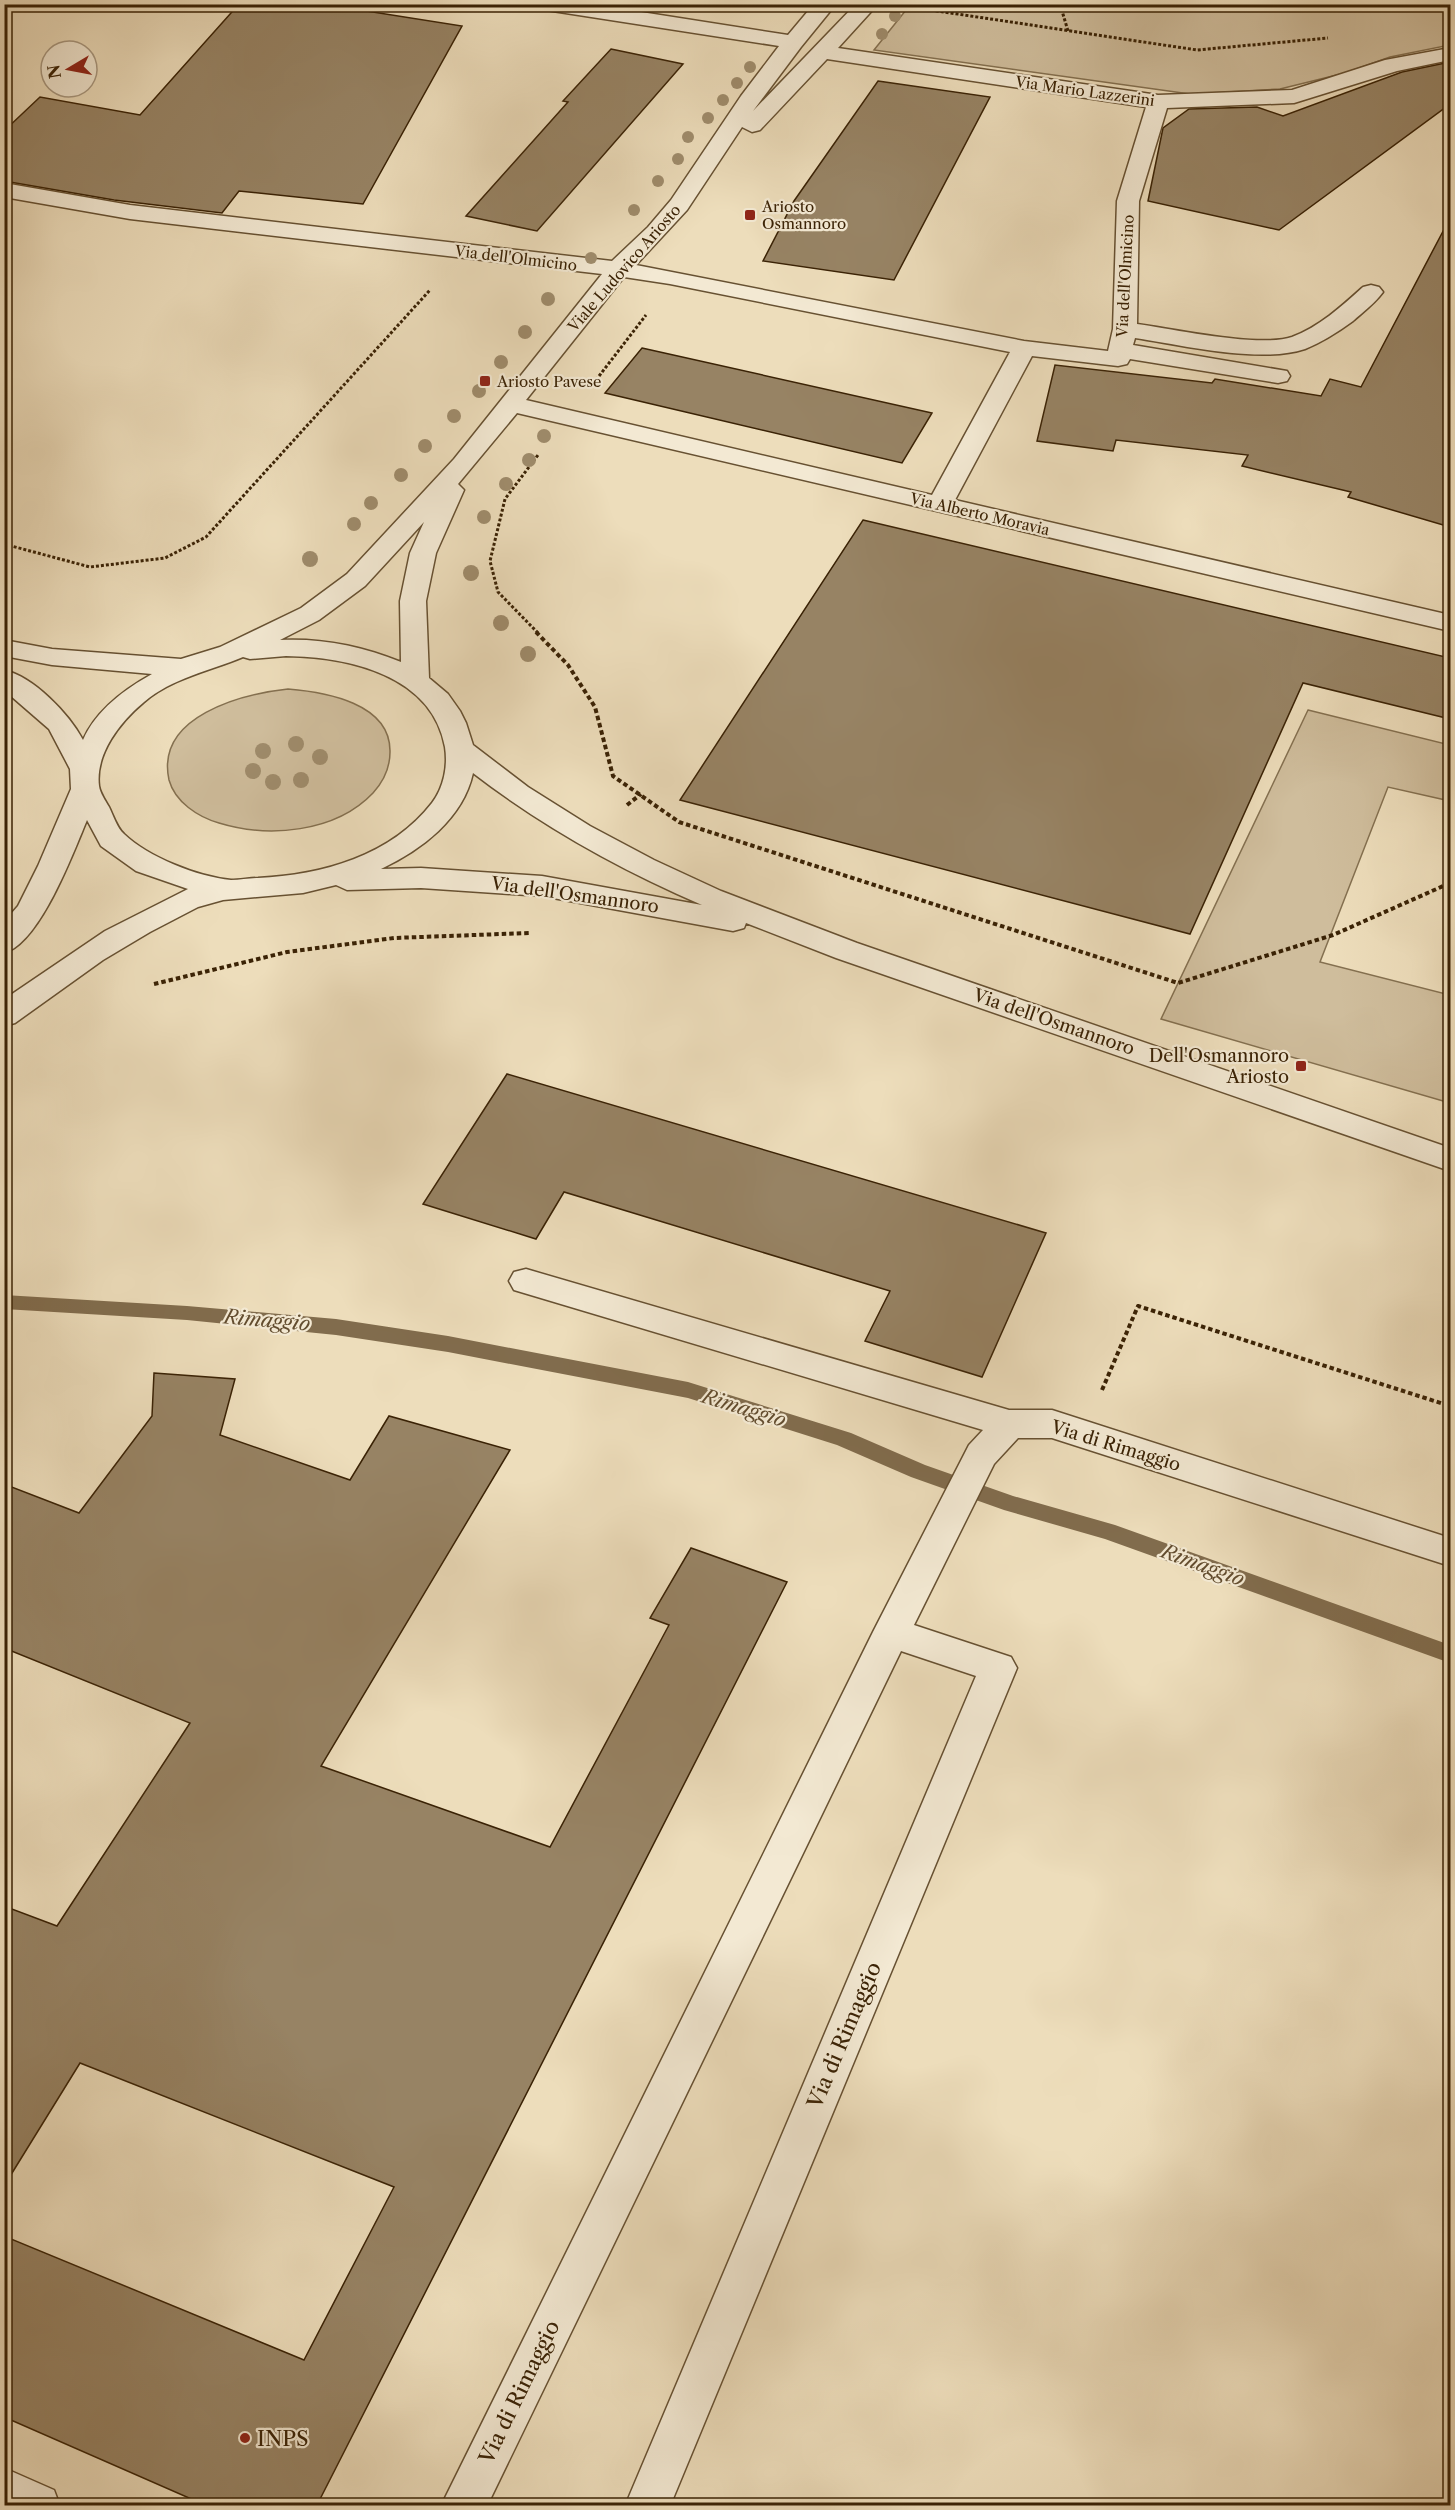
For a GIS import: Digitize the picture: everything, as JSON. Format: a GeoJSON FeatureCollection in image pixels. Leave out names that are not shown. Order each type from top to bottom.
{"type":"FeatureCollection","features":[{"type":"Feature","properties":{"kind":"street"},"geometry":{"type":"LineString","coordinates":[[546,4],[793,42]]}},
{"type":"Feature","properties":{"kind":"street","name":"Viale Ludovico Ariosto"},"geometry":{"type":"LineString","coordinates":[[695,184],[749,101],[793,42],[826,4]]}},
{"type":"Feature","properties":{"kind":"street","name":"Viale Ludovico Ariosto"},"geometry":{"type":"LineString","coordinates":[[4,943],[31,910],[52,866],[85,779],[100,730],[135,695],[183,668],[230,653],[310,614],[356,580],[463,464],[618,269],[656,232],[695,184],[868,4]]}},
{"type":"Feature","properties":{"kind":"street","name":"Via Mario Lazzerini"},"geometry":{"type":"LineString","coordinates":[[824,52],[1158,102],[1294,96],[1393,65],[1450,54]]}},
{"type":"Feature","properties":{"kind":"street","name":"Via dell'Olmicino"},"geometry":{"type":"LineString","coordinates":[[4,190],[130,212],[618,269],[1024,348],[1118,359],[1123,340],[1128,201],[1158,102]]}},
{"type":"Feature","properties":{"kind":"street"},"geometry":{"type":"LineString","coordinates":[[1123,340],[1259,346],[1294,344],[1335,325],[1371,292]]}},
{"type":"Feature","properties":{"kind":"street"},"geometry":{"type":"LineString","coordinates":[[1123,340],[1278,376]]}},
{"type":"Feature","properties":{"kind":"street"},"geometry":{"type":"LineString","coordinates":[[939,505],[1024,348]]}},
{"type":"Feature","properties":{"kind":"street","name":"Via Alberto Moravia"},"geometry":{"type":"LineString","coordinates":[[510,404],[1450,622]]}},
{"type":"Feature","properties":{"kind":"street","name":"Viale Ludovico Ariosto"},"geometry":{"type":"LineString","coordinates":[[415,679],[413,601],[423,553],[463,464]]}},
{"type":"Feature","properties":{"kind":"street","name":"Viale Ludovico Ariosto"},"geometry":{"type":"LineString","coordinates":[[85,779],[111,839],[146,864],[193,881],[226,888],[282,886],[317,881],[371,864],[415,838],[445,807],[461,772],[460,749],[445,706],[415,679],[376,660],[331,650],[280,647],[230,653]]}},
{"type":"Feature","properties":{"kind":"street"},"geometry":{"type":"LineString","coordinates":[[4,648],[52,657],[183,668]]}},
{"type":"Feature","properties":{"kind":"street"},"geometry":{"type":"LineString","coordinates":[[4,678],[16,685],[60,724],[85,779]]}},
{"type":"Feature","properties":{"kind":"street","name":"Via dell'Osmannoro"},"geometry":{"type":"LineString","coordinates":[[460,749],[494,778],[585,836],[642,868],[794,932],[1450,1160]]}},
{"type":"Feature","properties":{"kind":"street","name":"Via dell'Osmannoro"},"geometry":{"type":"LineString","coordinates":[[317,881],[421,878],[542,886],[794,932]]}},
{"type":"Feature","properties":{"kind":"street","name":"Viale Ludovico Ariosto"},"geometry":{"type":"LineString","coordinates":[[4,1016],[98,948],[190,899],[226,888]]}},
{"type":"Feature","properties":{"kind":"street"},"geometry":{"type":"LineString","coordinates":[[526,1281],[1009,1424]]}},
{"type":"Feature","properties":{"kind":"street","name":"Via di Rimaggio"},"geometry":{"type":"LineString","coordinates":[[463,2505],[944,1526],[981,1455],[1009,1424],[1052,1424],[1450,1552]]}},
{"type":"Feature","properties":{"kind":"street","name":"Via di Rimaggio"},"geometry":{"type":"LineString","coordinates":[[647,2505],[998,1668],[891,1632]]}},
{"type":"Feature","properties":{"kind":"street"},"geometry":{"type":"LineString","coordinates":[[4,2490],[38,2505]]}},
{"type":"Feature","properties":{"kind":"path"},"geometry":{"type":"LineString","coordinates":[[1060,4],[1068,31]]}},
{"type":"Feature","properties":{"kind":"path"},"geometry":{"type":"LineString","coordinates":[[906,6],[1197,50],[1335,36]]}},
{"type":"Feature","properties":{"kind":"path"},"geometry":{"type":"LineString","coordinates":[[670,278],[644,319],[566,417],[505,499],[490,561],[498,592],[568,665],[595,707],[613,776],[680,822],[1178,983],[1333,935],[1450,883]]}},
{"type":"Feature","properties":{"kind":"path"},"geometry":{"type":"LineString","coordinates":[[4,544],[90,567],[165,558],[206,537],[430,290]]}},
{"type":"Feature","properties":{"kind":"path"},"geometry":{"type":"LineString","coordinates":[[154,984],[287,952],[394,938],[530,933]]}},
{"type":"Feature","properties":{"kind":"path"},"geometry":{"type":"LineString","coordinates":[[1083,1434],[1138,1306],[1450,1406]]}},
{"type":"Feature","properties":{"kind":"shaded area"},"geometry":{"type":"Polygon","coordinates":[[[910,5],[1450,5],[1450,45],[1390,57],[1345,73],[1280,89],[1190,94],[874,50],[910,5]]]}},
{"type":"Feature","properties":{"kind":"shaded area"},"geometry":{"type":"Polygon","coordinates":[[[288,689],[337,697],[368,711],[380,722],[387,735],[390,758],[385,774],[373,793],[340,817],[300,829],[279,831],[238,828],[219,823],[203,817],[182,802],[169,780],[168,758],[175,739],[188,724],[226,703],[248,696],[288,689]]]}},
{"type":"Feature","properties":{"kind":"shaded area"},"geometry":{"type":"Polygon","coordinates":[[[1308,710],[1450,745],[1450,801],[1388,787],[1320,962],[1450,995],[1450,1103],[1161,1019],[1308,710]]]}},
{"type":"Feature","properties":{"kind":"building"},"geometry":{"type":"Polygon","coordinates":[[[239,4],[322,4],[462,26],[363,204],[239,191],[222,213],[114,200],[4,181],[4,131],[39,98],[140,115],[239,4]]]}},
{"type":"Feature","properties":{"kind":"building"},"geometry":{"type":"Polygon","coordinates":[[[611,49],[683,64],[537,231],[466,216],[568,102],[563,101],[611,49]]]}},
{"type":"Feature","properties":{"kind":"building"},"geometry":{"type":"Polygon","coordinates":[[[1450,62],[1450,104],[1279,230],[1148,201],[1163,128],[1189,109],[1257,107],[1283,116],[1402,72],[1450,62]]]}},
{"type":"Feature","properties":{"kind":"building"},"geometry":{"type":"Polygon","coordinates":[[[878,81],[990,97],[894,280],[763,261],[794,201],[878,81]]]}},
{"type":"Feature","properties":{"kind":"building"},"geometry":{"type":"Polygon","coordinates":[[[1450,218],[1450,527],[1348,497],[1351,492],[1242,466],[1248,455],[1116,440],[1113,451],[1037,441],[1055,365],[1212,383],[1215,379],[1321,396],[1330,379],[1361,387],[1450,218]]]}},
{"type":"Feature","properties":{"kind":"building"},"geometry":{"type":"Polygon","coordinates":[[[642,348],[932,413],[902,463],[605,393],[642,348]]]}},
{"type":"Feature","properties":{"kind":"building"},"geometry":{"type":"Polygon","coordinates":[[[863,520],[1450,658],[1450,719],[1303,683],[1190,934],[680,800],[863,520]]]}},
{"type":"Feature","properties":{"kind":"building"},"geometry":{"type":"Polygon","coordinates":[[[507,1074],[1046,1233],[982,1377],[865,1341],[890,1291],[564,1192],[536,1239],[423,1204],[507,1074]]]}},
{"type":"Feature","properties":{"kind":"building"},"geometry":{"type":"Polygon","coordinates":[[[154,1373],[235,1379],[220,1435],[350,1480],[389,1416],[510,1450],[321,1766],[550,1847],[669,1625],[650,1618],[691,1548],[787,1582],[317,2505],[205,2505],[4,2417],[4,2236],[304,2360],[394,2187],[80,2063],[4,2186],[4,1906],[57,1926],[190,1723],[4,1648],[4,1484],[79,1513],[152,1416],[154,1373]]]}},
{"type":"Feature","properties":{"kind":"waterway","name":"Rimaggio"},"geometry":{"type":"LineString","coordinates":[[4,1302],[187,1313],[336,1327],[448,1344],[688,1390],[844,1439],[918,1471],[1011,1504],[1108,1531],[1450,1654]]}},
{"type":"Feature","properties":{"kind":"place","name":"Ariosto Osmannoro"},"geometry":{"type":"Point","coordinates":[750,215]}},
{"type":"Feature","properties":{"kind":"place","name":"Ariosto Pavese"},"geometry":{"type":"Point","coordinates":[485,381]}},
{"type":"Feature","properties":{"kind":"place","name":"Dell'Osmannoro Ariosto"},"geometry":{"type":"Point","coordinates":[1301,1066]}},
{"type":"Feature","properties":{"kind":"place","name":"INPS"},"geometry":{"type":"Point","coordinates":[245,2438]}}]}
